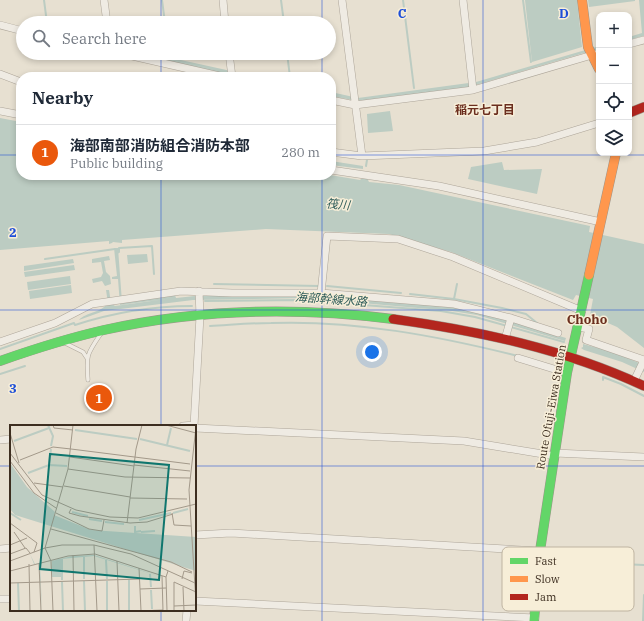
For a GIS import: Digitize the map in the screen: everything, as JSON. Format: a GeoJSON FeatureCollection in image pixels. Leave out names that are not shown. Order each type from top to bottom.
{"type":"FeatureCollection","features":[{"type":"Feature","properties":{"kind":"main road"},"geometry":{"type":"LineString","coordinates":[[582,0],[593,52]]}},
{"type":"Feature","properties":{"kind":"main road"},"geometry":{"type":"LineString","coordinates":[[632,112],[644,107]]}},
{"type":"Feature","properties":{"kind":"main road","name":"Route Ofuji-Eiwa Station"},"geometry":{"type":"LineString","coordinates":[[541,547],[567,373],[572,357],[615,156]]}},
{"type":"Feature","properties":{"kind":"main road"},"geometry":{"type":"LineString","coordinates":[[0,361],[62,341],[141,322],[239,313],[337,315],[412,322],[505,340],[572,357],[635,378],[644,386]]}},
{"type":"Feature","properties":{"kind":"street"},"geometry":{"type":"LineString","coordinates":[[104,0],[106,16]]}},
{"type":"Feature","properties":{"kind":"street"},"geometry":{"type":"LineString","coordinates":[[223,0],[224,16]]}},
{"type":"Feature","properties":{"kind":"street"},"geometry":{"type":"LineString","coordinates":[[342,0],[362,156]]}},
{"type":"Feature","properties":{"kind":"street"},"geometry":{"type":"LineString","coordinates":[[463,0],[473,87]]}},
{"type":"Feature","properties":{"kind":"street"},"geometry":{"type":"LineString","coordinates":[[0,25],[16,29]]}},
{"type":"Feature","properties":{"kind":"street"},"geometry":{"type":"LineString","coordinates":[[632,43],[644,40]]}},
{"type":"Feature","properties":{"kind":"street"},"geometry":{"type":"LineString","coordinates":[[336,100],[355,101],[473,87],[593,52]]}},
{"type":"Feature","properties":{"kind":"street"},"geometry":{"type":"LineString","coordinates":[[150,60],[202,72]]}},
{"type":"Feature","properties":{"kind":"street"},"geometry":{"type":"LineString","coordinates":[[230,60],[231,72]]}},
{"type":"Feature","properties":{"kind":"street"},"geometry":{"type":"LineString","coordinates":[[0,74],[16,80]]}},
{"type":"Feature","properties":{"kind":"street"},"geometry":{"type":"LineString","coordinates":[[0,111],[16,114]]}},
{"type":"Feature","properties":{"kind":"street"},"geometry":{"type":"LineString","coordinates":[[336,153],[362,156],[484,151],[537,142],[596,123]]}},
{"type":"Feature","properties":{"kind":"street"},"geometry":{"type":"LineString","coordinates":[[336,171],[439,186],[601,222]]}},
{"type":"Feature","properties":{"kind":"street"},"geometry":{"type":"LineString","coordinates":[[321,293],[327,236],[398,239],[453,258],[582,311]]}},
{"type":"Feature","properties":{"kind":"street"},"geometry":{"type":"LineString","coordinates":[[0,342],[55,323],[92,304],[181,291],[199,295],[232,293],[321,293],[454,304],[558,333]]}},
{"type":"Feature","properties":{"kind":"street"},"geometry":{"type":"LineString","coordinates":[[195,425],[200,316],[199,295]]}},
{"type":"Feature","properties":{"kind":"street"},"geometry":{"type":"LineString","coordinates":[[505,340],[511,319]]}},
{"type":"Feature","properties":{"kind":"street"},"geometry":{"type":"LineString","coordinates":[[578,327],[589,329],[586,340],[644,361],[635,378]]}},
{"type":"Feature","properties":{"kind":"street"},"geometry":{"type":"LineString","coordinates":[[518,358],[567,373]]}},
{"type":"Feature","properties":{"kind":"street"},"geometry":{"type":"LineString","coordinates":[[196,427],[464,441],[555,454],[644,457]]}},
{"type":"Feature","properties":{"kind":"street"},"geometry":{"type":"LineString","coordinates":[[0,440],[10,439]]}},
{"type":"Feature","properties":{"kind":"street"},"geometry":{"type":"LineString","coordinates":[[196,535],[231,533],[502,549]]}},
{"type":"Feature","properties":{"kind":"street"},"geometry":{"type":"LineString","coordinates":[[0,549],[10,548]]}},
{"type":"Feature","properties":{"kind":"street"},"geometry":{"type":"LineString","coordinates":[[196,601],[534,619]]}},
{"type":"Feature","properties":{"kind":"street"},"geometry":{"type":"LineString","coordinates":[[186,621],[187,611]]}},
{"type":"Feature","properties":{"kind":"lane"},"geometry":{"type":"LineString","coordinates":[[86,358],[88,352],[104,330]]}},
{"type":"Feature","properties":{"kind":"lane"},"geometry":{"type":"LineString","coordinates":[[62,341],[83,352],[86,358],[88,380]]}},
{"type":"Feature","properties":{"kind":"water"},"geometry":{"type":"Polygon","coordinates":[[[525,0],[577,0],[582,47],[532,62],[525,0]]]}},
{"type":"Feature","properties":{"kind":"water"},"geometry":{"type":"Polygon","coordinates":[[[588,0],[635,0],[635,1],[589,7],[588,0]]]}},
{"type":"Feature","properties":{"kind":"water"},"geometry":{"type":"Polygon","coordinates":[[[639,0],[644,0],[644,36],[632,39],[632,36],[642,33],[639,0]]]}},
{"type":"Feature","properties":{"kind":"water"},"geometry":{"type":"Polygon","coordinates":[[[596,47],[596,51],[594,52],[584,53],[469,87],[358,101],[336,97],[336,93],[358,98],[476,82],[596,47]]]}},
{"type":"Feature","properties":{"kind":"water"},"geometry":{"type":"Polygon","coordinates":[[[162,60],[181,60],[235,72],[215,72],[162,60]]]}},
{"type":"Feature","properties":{"kind":"water"},"geometry":{"type":"Polygon","coordinates":[[[390,111],[393,131],[368,133],[367,114],[390,111]]]}},
{"type":"Feature","properties":{"kind":"water","name":"筏川"},"geometry":{"type":"Polygon","coordinates":[[[0,118],[16,121],[16,180],[336,180],[336,176],[360,180],[363,177],[367,178],[369,182],[399,185],[590,226],[589,232],[644,244],[644,348],[617,327],[590,315],[593,299],[576,295],[573,300],[451,252],[389,234],[266,229],[122,240],[122,243],[113,242],[109,244],[109,241],[0,250],[0,118]]]}},
{"type":"Feature","properties":{"kind":"water"},"geometry":{"type":"Polygon","coordinates":[[[336,162],[363,166],[363,169],[336,166],[336,162]]]}},
{"type":"Feature","properties":{"kind":"water"},"geometry":{"type":"Polygon","coordinates":[[[502,162],[504,170],[542,169],[537,194],[468,179],[471,167],[502,162]]]}},
{"type":"Feature","properties":{"kind":"water"},"geometry":{"type":"Polygon","coordinates":[[[114,248],[118,248],[122,302],[175,295],[176,298],[195,296],[296,294],[453,307],[507,320],[566,338],[565,341],[477,315],[452,311],[305,298],[193,300],[104,311],[79,320],[86,315],[102,309],[108,303],[106,290],[109,290],[111,303],[115,306],[173,298],[120,305],[118,279],[112,279],[112,277],[117,276],[114,248]]]}},
{"type":"Feature","properties":{"kind":"water"},"geometry":{"type":"Polygon","coordinates":[[[147,254],[148,262],[128,264],[127,255],[147,254]]]}},
{"type":"Feature","properties":{"kind":"water"},"geometry":{"type":"Polygon","coordinates":[[[109,256],[110,260],[104,261],[106,272],[110,276],[111,284],[105,286],[102,281],[93,283],[92,279],[101,277],[103,273],[101,262],[92,263],[92,259],[109,256]]]}},
{"type":"Feature","properties":{"kind":"water"},"geometry":{"type":"Polygon","coordinates":[[[73,259],[74,263],[24,271],[24,266],[73,259]]]}},
{"type":"Feature","properties":{"kind":"water"},"geometry":{"type":"Polygon","coordinates":[[[74,265],[75,270],[25,277],[24,272],[74,265]]]}},
{"type":"Feature","properties":{"kind":"water"},"geometry":{"type":"Polygon","coordinates":[[[70,276],[71,284],[28,290],[27,282],[70,276]]]}},
{"type":"Feature","properties":{"kind":"water"},"geometry":{"type":"Polygon","coordinates":[[[71,285],[72,293],[30,299],[29,291],[71,285]]]}},
{"type":"Feature","properties":{"kind":"water"},"geometry":{"type":"Polygon","coordinates":[[[583,344],[613,352],[644,365],[644,372],[622,362],[584,350],[581,348],[583,347],[583,344]]]}},
{"type":"Feature","properties":{"kind":"waterway"},"geometry":{"type":"LineString","coordinates":[[44,0],[46,16]]}},
{"type":"Feature","properties":{"kind":"waterway"},"geometry":{"type":"LineString","coordinates":[[162,0],[164,16]]}},
{"type":"Feature","properties":{"kind":"waterway"},"geometry":{"type":"LineString","coordinates":[[281,0],[283,16]]}},
{"type":"Feature","properties":{"kind":"waterway"},"geometry":{"type":"LineString","coordinates":[[403,0],[414,88]]}},
{"type":"Feature","properties":{"kind":"waterway"},"geometry":{"type":"LineString","coordinates":[[523,0],[531,62]]}},
{"type":"Feature","properties":{"kind":"waterway"},"geometry":{"type":"LineString","coordinates":[[288,60],[289,72]]}},
{"type":"Feature","properties":{"kind":"waterway"},"geometry":{"type":"LineString","coordinates":[[366,166],[367,160]]}},
{"type":"Feature","properties":{"kind":"waterway"},"geometry":{"type":"LineString","coordinates":[[116,253],[119,252],[119,248],[152,246],[154,274]]}},
{"type":"Feature","properties":{"kind":"waterway"},"geometry":{"type":"LineString","coordinates":[[45,259],[115,249]]}},
{"type":"Feature","properties":{"kind":"waterway"},"geometry":{"type":"LineString","coordinates":[[214,284],[319,286]]}},
{"type":"Feature","properties":{"kind":"waterway"},"geometry":{"type":"LineString","coordinates":[[454,299],[457,284]]}},
{"type":"Feature","properties":{"kind":"waterway"},"geometry":{"type":"LineString","coordinates":[[327,286],[401,293]]}},
{"type":"Feature","properties":{"kind":"waterway"},"geometry":{"type":"LineString","coordinates":[[410,294],[454,299],[502,308],[526,314],[537,323]]}},
{"type":"Feature","properties":{"kind":"waterway","name":"海部幹線水路"},"geometry":{"type":"LineString","coordinates":[[205,301],[299,300],[441,311],[475,317],[564,342]]}},
{"type":"Feature","properties":{"kind":"waterway"},"geometry":{"type":"LineString","coordinates":[[0,349],[74,323],[75,325],[103,317],[148,309],[192,306]]}},
{"type":"Feature","properties":{"kind":"waterway"},"geometry":{"type":"LineString","coordinates":[[210,326],[255,323],[302,323],[365,327],[427,336],[518,356]]}},
{"type":"Feature","properties":{"kind":"waterway"},"geometry":{"type":"LineString","coordinates":[[0,374],[25,366]]}},
{"type":"Feature","properties":{"kind":"waterway"},"geometry":{"type":"LineString","coordinates":[[603,380],[603,377],[621,384],[644,396]]}},
{"type":"Feature","properties":{"kind":"waterway"},"geometry":{"type":"LineString","coordinates":[[634,565],[644,565]]}},
{"type":"Feature","properties":{"kind":"waterway"},"geometry":{"type":"LineString","coordinates":[[643,621],[644,595]]}},
{"type":"Feature","properties":{"kind":"traffic: fast"},"geometry":{"type":"LineString","coordinates":[[541,547],[567,373],[589,275]]}},
{"type":"Feature","properties":{"kind":"traffic: fast"},"geometry":{"type":"LineString","coordinates":[[0,361],[52,344],[104,330],[140,323],[212,314],[285,312],[357,315],[393,319]]}},
{"type":"Feature","properties":{"kind":"traffic: fast"},"geometry":{"type":"LineString","coordinates":[[534,621],[535,611]]}},
{"type":"Feature","properties":{"kind":"traffic: slow"},"geometry":{"type":"LineString","coordinates":[[582,0],[588,47],[596,63]]}},
{"type":"Feature","properties":{"kind":"traffic: slow"},"geometry":{"type":"LineString","coordinates":[[589,275],[615,156]]}},
{"type":"Feature","properties":{"kind":"traffic: jam"},"geometry":{"type":"LineString","coordinates":[[632,112],[644,107]]}},
{"type":"Feature","properties":{"kind":"traffic: jam"},"geometry":{"type":"LineString","coordinates":[[393,319],[457,329],[521,343],[584,362],[644,386]]}},
{"type":"Feature","properties":{"kind":"place","name":"海部南部消防組合消防本部"},"geometry":{"type":"Point","coordinates":[99,398]}},
{"type":"Feature","properties":{"kind":"district","name":"稲元七丁目"},"geometry":{"type":"Point","coordinates":[485,109]}},
{"type":"Feature","properties":{"kind":"district","name":"Choho"},"geometry":{"type":"Point","coordinates":[587,319]}}]}
